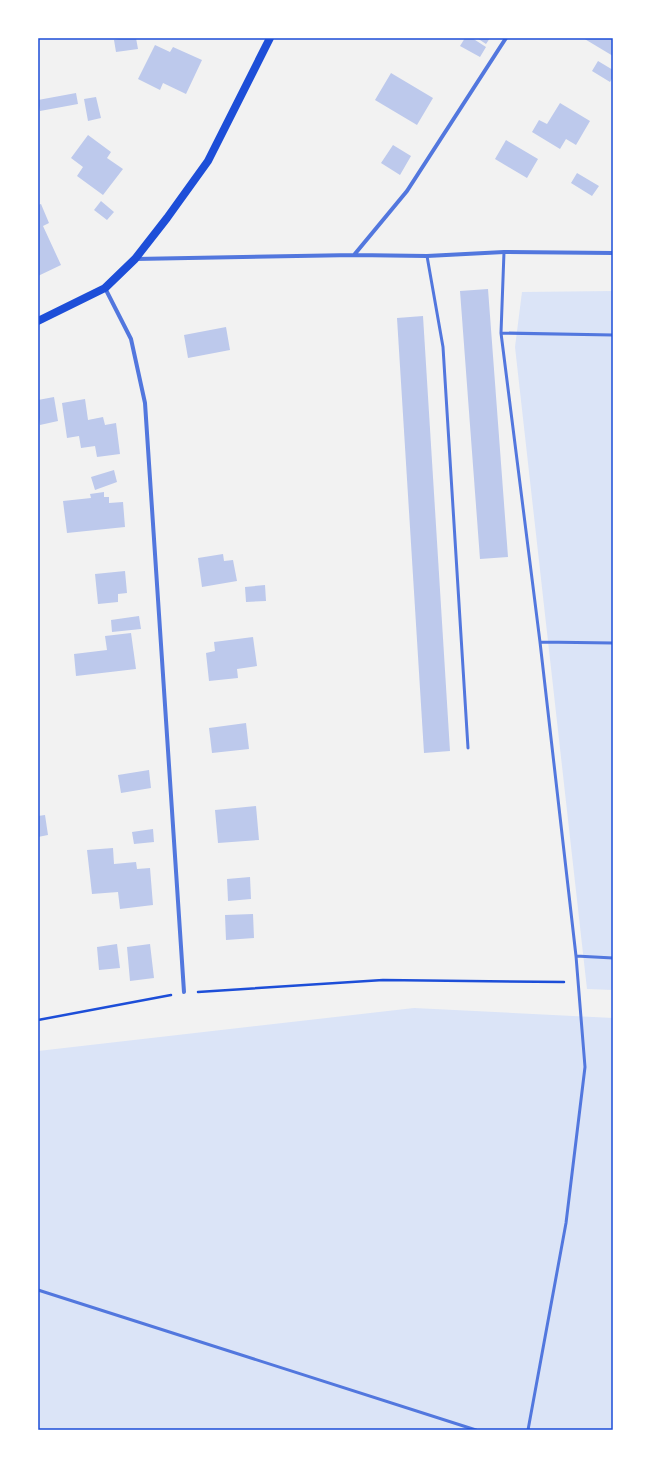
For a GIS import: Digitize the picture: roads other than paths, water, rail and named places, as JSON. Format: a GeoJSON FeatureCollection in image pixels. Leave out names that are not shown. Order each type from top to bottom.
{"type":"FeatureCollection","features":[{"type":"Feature","properties":{"kind":"main road"},"geometry":{"type":"LineString","coordinates":[[38,321],[105,288],[135,260],[208,161],[270,38]]}},
{"type":"Feature","properties":{"kind":"street"},"geometry":{"type":"LineString","coordinates":[[354,254],[407,191],[506,38]]}},
{"type":"Feature","properties":{"kind":"street"},"geometry":{"type":"LineString","coordinates":[[135,260],[354,254],[427,256],[504,252],[613,253]]}},
{"type":"Feature","properties":{"kind":"street"},"geometry":{"type":"LineString","coordinates":[[105,288],[131,339],[144,403],[184,992]]}},
{"type":"Feature","properties":{"kind":"lane"},"geometry":{"type":"LineString","coordinates":[[504,252],[501,333],[540,642],[579,982],[585,1067],[566,1224],[528,1430]]}},
{"type":"Feature","properties":{"kind":"lane"},"geometry":{"type":"LineString","coordinates":[[427,256],[443,348],[468,748]]}},
{"type":"Feature","properties":{"kind":"lane"},"geometry":{"type":"LineString","coordinates":[[501,333],[613,335]]}},
{"type":"Feature","properties":{"kind":"lane"},"geometry":{"type":"LineString","coordinates":[[540,642],[613,644]]}},
{"type":"Feature","properties":{"kind":"lane"},"geometry":{"type":"LineString","coordinates":[[576,956],[613,958]]}},
{"type":"Feature","properties":{"kind":"lane"},"geometry":{"type":"LineString","coordinates":[[38,1290],[476,1430]]}}]}
